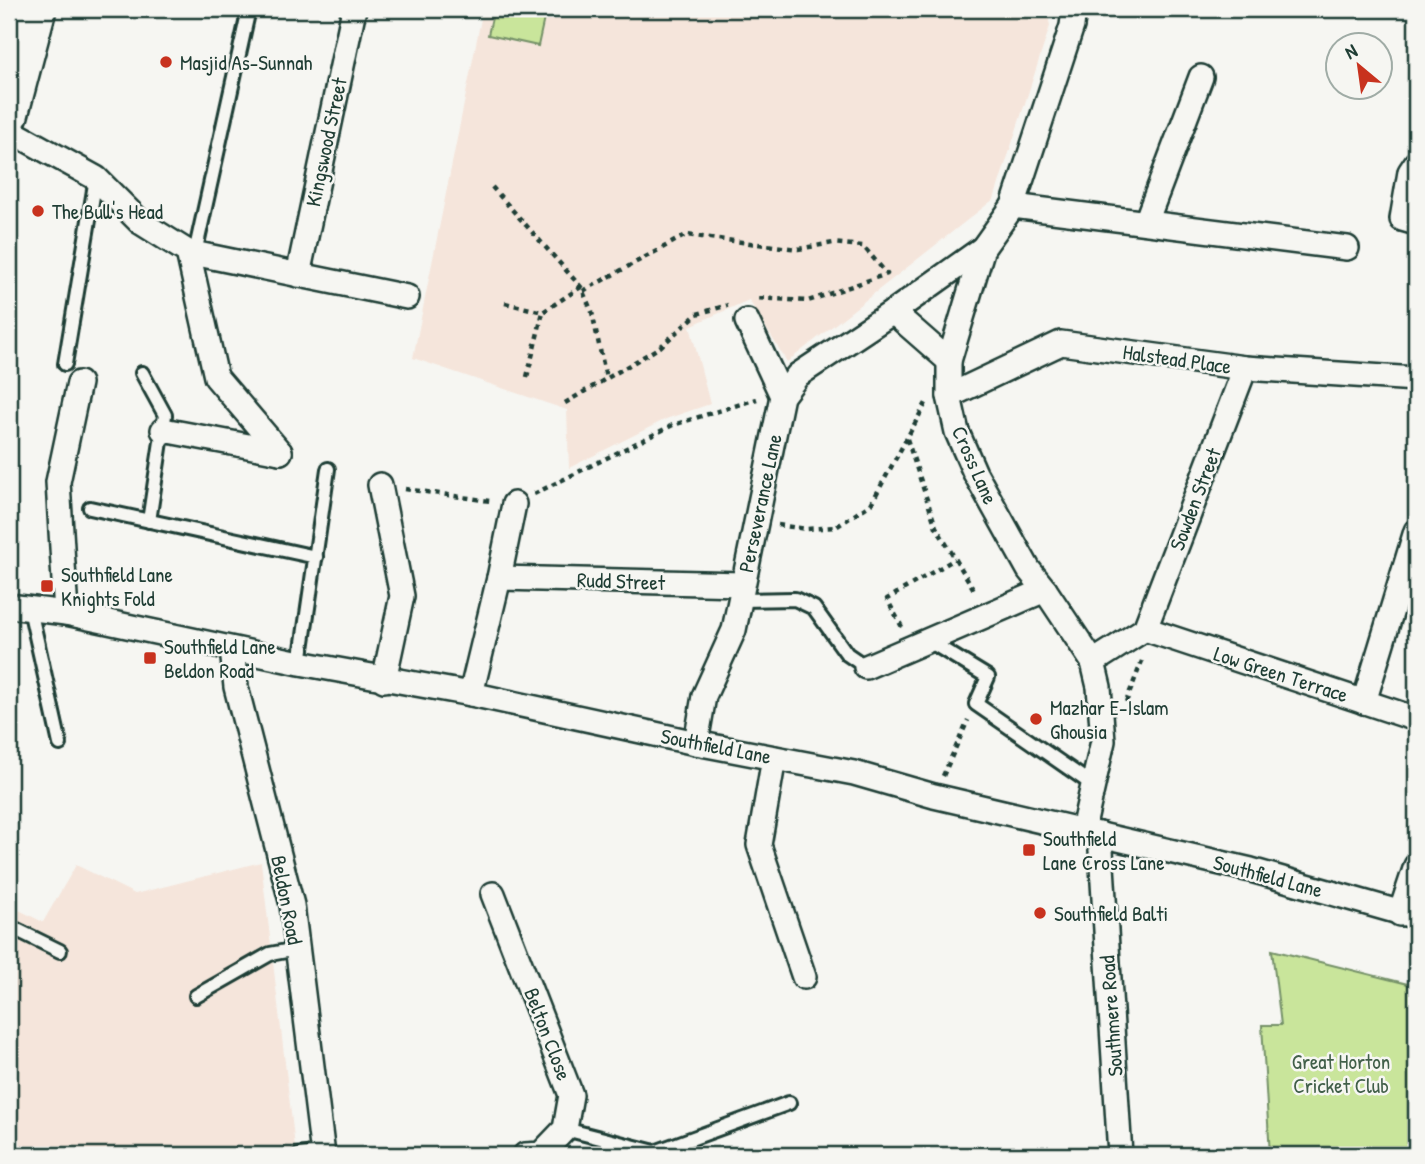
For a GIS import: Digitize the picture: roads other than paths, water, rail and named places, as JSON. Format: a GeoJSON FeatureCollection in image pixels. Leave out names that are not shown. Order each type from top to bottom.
{"type":"FeatureCollection","features":[{"type":"Feature","properties":{"kind":"main road"},"geometry":{"type":"LineString","coordinates":[[9,115],[37,9]]}},
{"type":"Feature","properties":{"kind":"street","name":"Kingswood Street"},"geometry":{"type":"LineString","coordinates":[[298,275],[354,9]]}},
{"type":"Feature","properties":{"kind":"street","name":"Cross Lane"},"geometry":{"type":"LineString","coordinates":[[1074,9],[1072,26],[1013,206],[983,248],[949,361],[949,396],[957,432],[975,473],[1029,570],[1093,662],[1100,687],[1103,741],[1093,785],[1091,832]]}},
{"type":"Feature","properties":{"kind":"street"},"geometry":{"type":"LineString","coordinates":[[1146,222],[1200,77]]}},
{"type":"Feature","properties":{"kind":"street"},"geometry":{"type":"LineString","coordinates":[[9,130],[96,178],[140,222],[192,252],[407,297]]}},
{"type":"Feature","properties":{"kind":"street"},"geometry":{"type":"LineString","coordinates":[[1416,163],[1410,172],[1402,219],[1416,223]]}},
{"type":"Feature","properties":{"kind":"street"},"geometry":{"type":"LineString","coordinates":[[1013,206],[1347,248]]}},
{"type":"Feature","properties":{"kind":"street"},"geometry":{"type":"LineString","coordinates":[[747,321],[782,396],[798,375],[983,248]]}},
{"type":"Feature","properties":{"kind":"street"},"geometry":{"type":"LineString","coordinates":[[163,430],[280,452],[216,377],[192,252]]}},
{"type":"Feature","properties":{"kind":"street"},"geometry":{"type":"LineString","coordinates":[[893,312],[949,361]]}},
{"type":"Feature","properties":{"kind":"street","name":"Halstead Place"},"geometry":{"type":"LineString","coordinates":[[949,396],[1061,343],[1245,368],[1416,379]]}},
{"type":"Feature","properties":{"kind":"street","name":"Sowden Street"},"geometry":{"type":"LineString","coordinates":[[1145,629],[1245,368]]}},
{"type":"Feature","properties":{"kind":"street"},"geometry":{"type":"LineString","coordinates":[[66,613],[58,482],[72,374]]}},
{"type":"Feature","properties":{"kind":"street","name":"Perseverance Lane"},"geometry":{"type":"LineString","coordinates":[[696,743],[704,696],[734,629],[782,396]]}},
{"type":"Feature","properties":{"kind":"street"},"geometry":{"type":"LineString","coordinates":[[380,485],[402,596],[384,680]]}},
{"type":"Feature","properties":{"kind":"street"},"geometry":{"type":"LineString","coordinates":[[471,694],[514,504]]}},
{"type":"Feature","properties":{"kind":"street"},"geometry":{"type":"LineString","coordinates":[[1364,702],[1416,531]]}},
{"type":"Feature","properties":{"kind":"street","name":"Rudd Street"},"geometry":{"type":"LineString","coordinates":[[499,578],[741,592]]}},
{"type":"Feature","properties":{"kind":"street"},"geometry":{"type":"LineString","coordinates":[[866,667],[1045,590]]}},
{"type":"Feature","properties":{"kind":"street","name":"Southfield Lane"},"geometry":{"type":"LineString","coordinates":[[19,607],[66,613],[300,663],[471,694],[696,743],[854,773],[934,796],[1251,870],[1408,916]]}},
{"type":"Feature","properties":{"kind":"street"},"geometry":{"type":"LineString","coordinates":[[1093,662],[1145,629]]}},
{"type":"Feature","properties":{"kind":"street","name":"Low Green Terrace"},"geometry":{"type":"LineString","coordinates":[[1145,629],[1416,719]]}},
{"type":"Feature","properties":{"kind":"street","name":"Beldon Road"},"geometry":{"type":"LineString","coordinates":[[232,649],[236,688],[292,905],[323,1153]]}},
{"type":"Feature","properties":{"kind":"street"},"geometry":{"type":"LineString","coordinates":[[774,758],[759,845],[804,977]]}},
{"type":"Feature","properties":{"kind":"street","name":"Southmere Road"},"geometry":{"type":"LineString","coordinates":[[1091,832],[1120,1155]]}},
{"type":"Feature","properties":{"kind":"street"},"geometry":{"type":"LineString","coordinates":[[1408,916],[1416,866]]}},
{"type":"Feature","properties":{"kind":"street","name":"Belton Close"},"geometry":{"type":"LineString","coordinates":[[493,894],[571,1095],[565,1129]]}},
{"type":"Feature","properties":{"kind":"street"},"geometry":{"type":"LineString","coordinates":[[525,1155],[541,1154],[565,1129]]}},
{"type":"Feature","properties":{"kind":"street"},"geometry":{"type":"LineString","coordinates":[[1101,1155],[1120,1155]]}},
{"type":"Feature","properties":{"kind":"lane"},"geometry":{"type":"LineString","coordinates":[[192,252],[249,9]]}},
{"type":"Feature","properties":{"kind":"lane"},"geometry":{"type":"LineString","coordinates":[[72,374],[96,178]]}},
{"type":"Feature","properties":{"kind":"lane"},"geometry":{"type":"LineString","coordinates":[[142,373],[166,415],[149,521]]}},
{"type":"Feature","properties":{"kind":"lane"},"geometry":{"type":"LineString","coordinates":[[300,663],[328,469]]}},
{"type":"Feature","properties":{"kind":"lane"},"geometry":{"type":"LineString","coordinates":[[90,508],[316,557]]}},
{"type":"Feature","properties":{"kind":"lane"},"geometry":{"type":"LineString","coordinates":[[741,592],[794,598],[814,608],[847,654],[866,667]]}},
{"type":"Feature","properties":{"kind":"lane"},"geometry":{"type":"LineString","coordinates":[[19,607],[60,744]]}},
{"type":"Feature","properties":{"kind":"lane"},"geometry":{"type":"LineString","coordinates":[[921,645],[988,677],[976,704],[1093,785]]}},
{"type":"Feature","properties":{"kind":"lane"},"geometry":{"type":"LineString","coordinates":[[9,926],[60,951]]}},
{"type":"Feature","properties":{"kind":"lane"},"geometry":{"type":"LineString","coordinates":[[196,996],[270,954],[297,949]]}},
{"type":"Feature","properties":{"kind":"lane"},"geometry":{"type":"LineString","coordinates":[[565,1129],[655,1152],[789,1103]]}},
{"type":"Feature","properties":{"kind":"lane"},"geometry":{"type":"LineString","coordinates":[[299,1155],[323,1153]]}},
{"type":"Feature","properties":{"kind":"place","name":"Masjid As-Sunnah"},"geometry":{"type":"Point","coordinates":[166,62]}},
{"type":"Feature","properties":{"kind":"place","name":"The Bull's Head"},"geometry":{"type":"Point","coordinates":[38,211]}},
{"type":"Feature","properties":{"kind":"place","name":"Southfield Lane Knights Fold"},"geometry":{"type":"Point","coordinates":[47,586]}},
{"type":"Feature","properties":{"kind":"place","name":"Southfield Lane Beldon Road"},"geometry":{"type":"Point","coordinates":[150,658]}},
{"type":"Feature","properties":{"kind":"place","name":"Mazhar E-Islam Ghousia"},"geometry":{"type":"Point","coordinates":[1036,719]}},
{"type":"Feature","properties":{"kind":"place","name":"Southfield Lane Cross Lane"},"geometry":{"type":"Point","coordinates":[1029,850]}},
{"type":"Feature","properties":{"kind":"place","name":"Southfield Balti"},"geometry":{"type":"Point","coordinates":[1040,913]}},
{"type":"Feature","properties":{"kind":"park label","name":"Great Horton Cricket Club"},"geometry":{"type":"Point","coordinates":[1341,1073]}}]}
